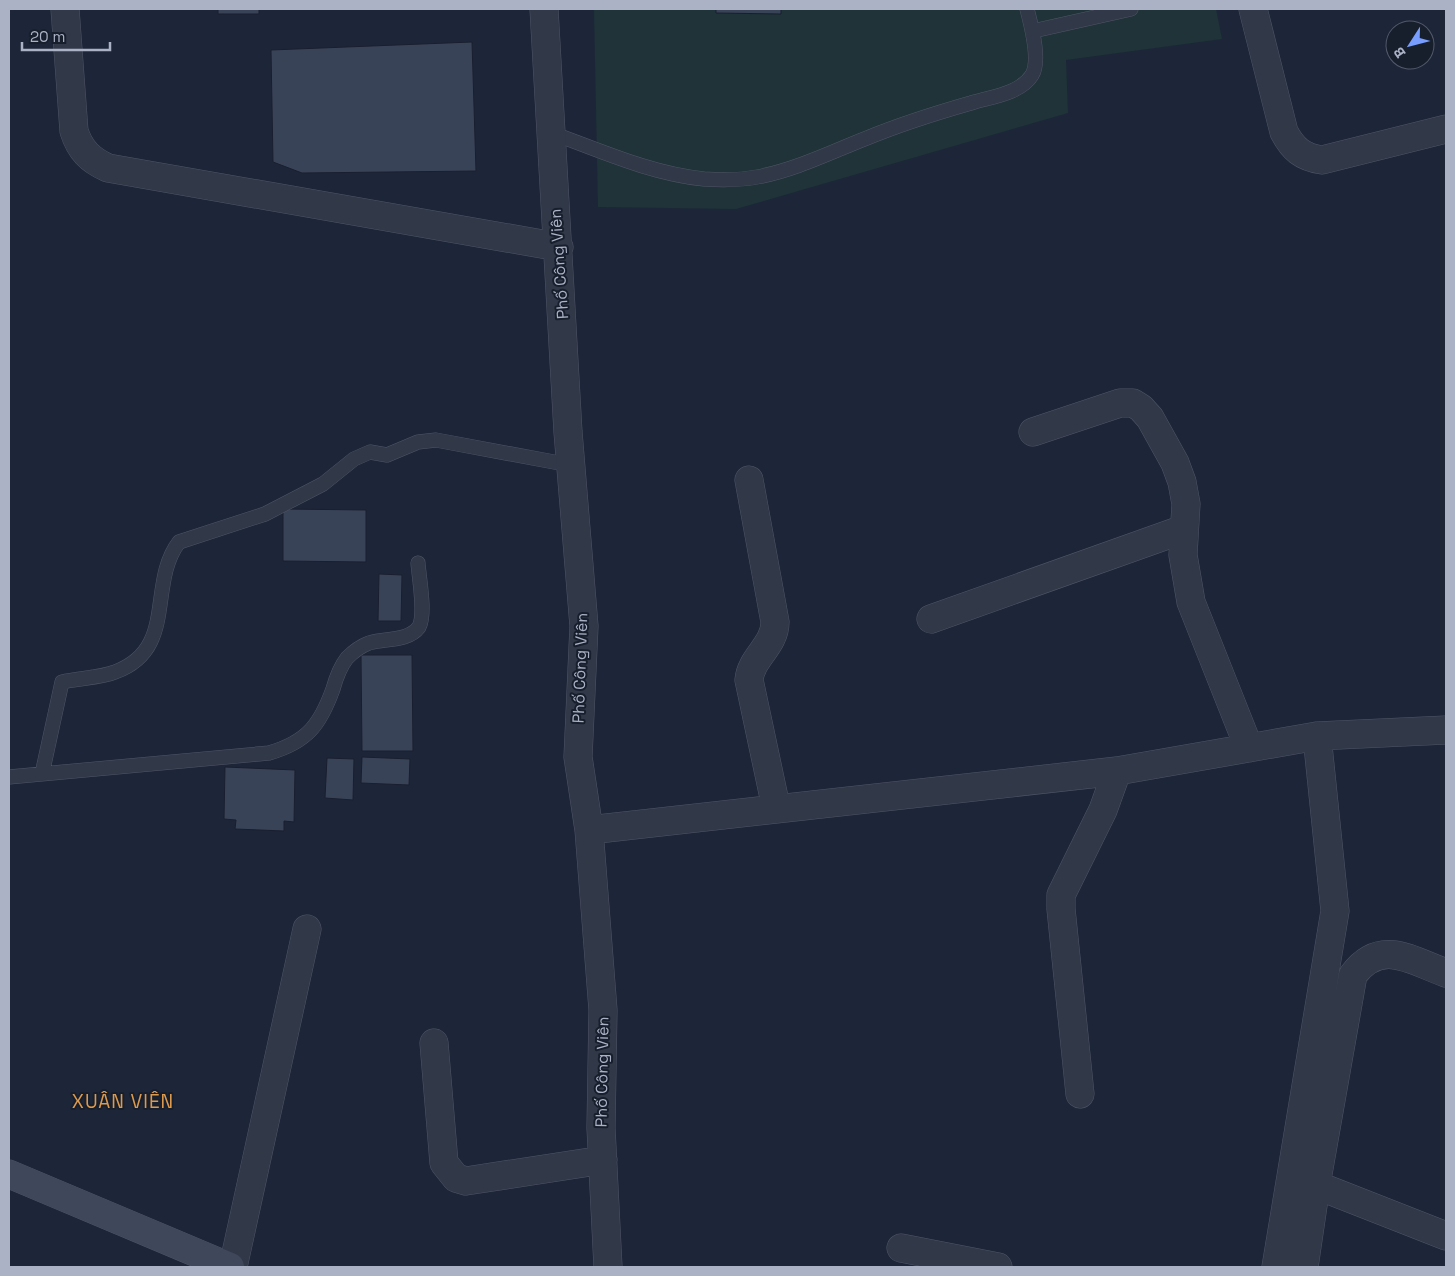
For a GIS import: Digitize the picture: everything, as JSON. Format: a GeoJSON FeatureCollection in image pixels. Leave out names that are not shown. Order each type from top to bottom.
{"type":"FeatureCollection","features":[{"type":"Feature","properties":{"kind":"street"},"geometry":{"type":"LineString","coordinates":[[65,9],[74,131],[81,148],[94,162],[108,168],[559,247]]}},
{"type":"Feature","properties":{"kind":"street","name":"Phố Công Viên"},"geometry":{"type":"LineString","coordinates":[[544,9],[549,132],[559,247],[570,465],[584,626],[578,757],[589,830],[603,1010],[601,1128],[608,1267]]}},
{"type":"Feature","properties":{"kind":"street"},"geometry":{"type":"LineString","coordinates":[[1253,9],[1284,132],[1290,145],[1300,153],[1310,158],[1322,160],[1446,129]]}},
{"type":"Feature","properties":{"kind":"street"},"geometry":{"type":"LineString","coordinates":[[1033,432],[1120,404],[1132,403],[1141,408],[1150,418],[1175,463],[1182,482],[1186,504],[1183,555],[1191,602],[1249,748]]}},
{"type":"Feature","properties":{"kind":"street"},"geometry":{"type":"LineString","coordinates":[[749,480],[775,633],[752,665],[749,680],[776,807]]}},
{"type":"Feature","properties":{"kind":"street"},"geometry":{"type":"LineString","coordinates":[[931,619],[1184,529]]}},
{"type":"Feature","properties":{"kind":"street"},"geometry":{"type":"LineString","coordinates":[[589,830],[776,807],[1117,771],[1317,736],[1446,730]]}},
{"type":"Feature","properties":{"kind":"street"},"geometry":{"type":"LineString","coordinates":[[1276,1267],[1335,911],[1317,736]]}},
{"type":"Feature","properties":{"kind":"street"},"geometry":{"type":"LineString","coordinates":[[1080,1094],[1061,895],[1104,810],[1117,771]]}},
{"type":"Feature","properties":{"kind":"street"},"geometry":{"type":"LineString","coordinates":[[9,1174],[232,1267],[307,929]]}},
{"type":"Feature","properties":{"kind":"street"},"geometry":{"type":"LineString","coordinates":[[1304,1267],[1316,1185],[1353,975],[1363,962],[1381,953],[1399,956],[1446,973]]}},
{"type":"Feature","properties":{"kind":"street"},"geometry":{"type":"LineString","coordinates":[[434,1043],[444,1163],[456,1178],[466,1181],[603,1160]]}},
{"type":"Feature","properties":{"kind":"street"},"geometry":{"type":"LineString","coordinates":[[1316,1185],[1446,1236]]}},
{"type":"Feature","properties":{"kind":"street"},"geometry":{"type":"LineString","coordinates":[[901,1248],[998,1267]]}},
{"type":"Feature","properties":{"kind":"lane"},"geometry":{"type":"LineString","coordinates":[[549,132],[668,173],[705,179],[756,178],[792,168],[920,118],[1015,90],[1032,75],[1035,62],[1033,31],[1027,9]]}},
{"type":"Feature","properties":{"kind":"lane"},"geometry":{"type":"LineString","coordinates":[[1033,31],[1131,9]]}},
{"type":"Feature","properties":{"kind":"lane"},"geometry":{"type":"LineString","coordinates":[[42,774],[62,682],[114,673],[137,661],[150,645],[161,612],[163,580],[170,554],[179,542],[265,514],[323,484],[354,459],[370,452],[387,455],[418,442],[436,440],[570,465]]}},
{"type":"Feature","properties":{"kind":"lane"},"geometry":{"type":"LineString","coordinates":[[9,777],[269,753],[289,747],[317,725],[346,659],[356,650],[369,643],[400,638],[418,628],[422,619],[418,563]]}},
{"type":"Feature","properties":{"kind":"shaded area"},"geometry":{"type":"Polygon","coordinates":[[[594,9],[1216,9],[1222,39],[1066,60],[1068,113],[736,209],[598,207],[594,9]]]}},
{"type":"Feature","properties":{"kind":"building"},"geometry":{"type":"Polygon","coordinates":[[[218,9],[259,9],[259,14],[218,14],[218,9]]]}},
{"type":"Feature","properties":{"kind":"building"},"geometry":{"type":"Polygon","coordinates":[[[716,9],[781,9],[781,14],[716,13],[716,9]]]}},
{"type":"Feature","properties":{"kind":"building"},"geometry":{"type":"Polygon","coordinates":[[[472,42],[476,171],[302,173],[273,162],[271,50],[472,42]]]}},
{"type":"Feature","properties":{"kind":"building"},"geometry":{"type":"Polygon","coordinates":[[[283,509],[366,510],[366,562],[283,561],[283,509]]]}},
{"type":"Feature","properties":{"kind":"building"},"geometry":{"type":"Polygon","coordinates":[[[379,574],[402,575],[401,621],[378,621],[379,574]]]}},
{"type":"Feature","properties":{"kind":"building"},"geometry":{"type":"Polygon","coordinates":[[[361,655],[412,655],[413,751],[362,751],[361,655]]]}},
{"type":"Feature","properties":{"kind":"building"},"geometry":{"type":"Polygon","coordinates":[[[362,757],[410,759],[409,785],[361,783],[362,757]]]}},
{"type":"Feature","properties":{"kind":"building"},"geometry":{"type":"Polygon","coordinates":[[[327,758],[354,759],[353,800],[325,798],[327,758]]]}},
{"type":"Feature","properties":{"kind":"building"},"geometry":{"type":"Polygon","coordinates":[[[225,767],[295,770],[294,822],[284,821],[284,831],[235,829],[236,820],[224,819],[225,767]]]}},
{"type":"Feature","properties":{"kind":"district","name":"XUÂN VIÊN"},"geometry":{"type":"Point","coordinates":[123,1101]}}]}
